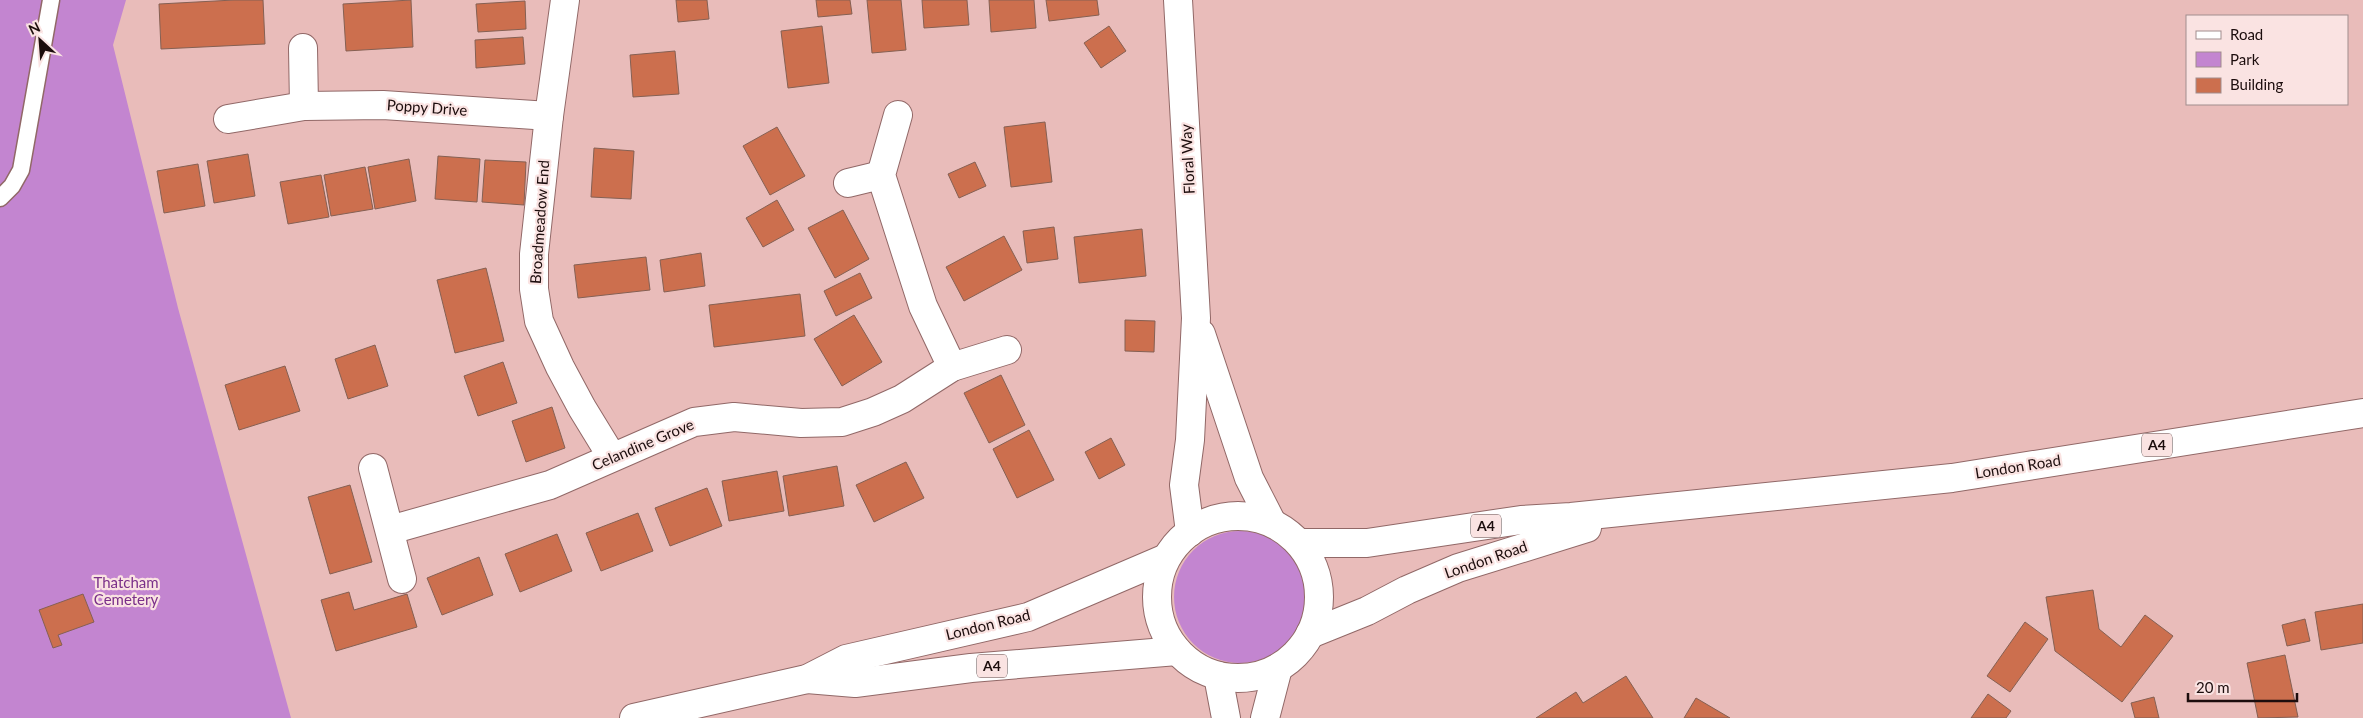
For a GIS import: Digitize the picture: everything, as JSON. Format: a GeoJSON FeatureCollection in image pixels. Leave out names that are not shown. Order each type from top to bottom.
{"type":"FeatureCollection","features":[{"type":"Feature","properties":{"kind":"main road","name":"Broadmeadow End"},"geometry":{"type":"LineString","coordinates":[[565,0],[549,116],[534,254],[534,289],[539,321],[573,392],[612,457]]}},
{"type":"Feature","properties":{"kind":"main road","name":"Floral Way"},"geometry":{"type":"LineString","coordinates":[[1178,0],[1196,318],[1190,440],[1184,485],[1190,532]]}},
{"type":"Feature","properties":{"kind":"main road"},"geometry":{"type":"LineString","coordinates":[[303,48],[304,106]]}},
{"type":"Feature","properties":{"kind":"main road","name":"Poppy Drive"},"geometry":{"type":"LineString","coordinates":[[228,119],[304,106],[383,105],[549,116]]}},
{"type":"Feature","properties":{"kind":"main road"},"geometry":{"type":"LineString","coordinates":[[898,115],[881,175],[909,268],[923,306],[952,367]]}},
{"type":"Feature","properties":{"kind":"main road"},"geometry":{"type":"LineString","coordinates":[[848,183],[881,175]]}},
{"type":"Feature","properties":{"kind":"main road","name":"Floral Way"},"geometry":{"type":"LineString","coordinates":[[1196,318],[1249,478],[1272,523]]}},
{"type":"Feature","properties":{"kind":"main road","name":"Celandine Grove"},"geometry":{"type":"LineString","coordinates":[[390,530],[550,485],[694,422],[734,417],[801,423],[842,422],[873,412],[902,399],[952,367],[1007,350]]}},
{"type":"Feature","properties":{"kind":"main road","name":"London Road"},"geometry":{"type":"LineString","coordinates":[[1301,544],[1368,543],[1521,520],[1952,478],[2363,413]]}},
{"type":"Feature","properties":{"kind":"main road"},"geometry":{"type":"LineString","coordinates":[[373,468],[402,579]]}},
{"type":"Feature","properties":{"kind":"main road","name":"London Road"},"geometry":{"type":"LineString","coordinates":[[1310,634],[1367,611],[1407,590],[1458,568],[1561,535],[1671,506]]}},
{"type":"Feature","properties":{"kind":"main road","name":"A4"},"geometry":{"type":"LineString","coordinates":[[1229,516],[1256,517],[1280,526],[1301,544],[1314,566],[1320,592],[1317,618],[1307,642],[1289,661],[1267,674],[1241,679],[1218,676],[1195,667],[1177,651],[1164,631],[1157,608],[1158,582],[1166,558],[1182,537],[1190,532],[1204,522],[1229,516]]}},
{"type":"Feature","properties":{"kind":"main road","name":"London Road"},"geometry":{"type":"LineString","coordinates":[[634,718],[807,679],[846,659],[1028,617],[1166,558]]}},
{"type":"Feature","properties":{"kind":"main road","name":"London Road"},"geometry":{"type":"LineString","coordinates":[[807,679],[855,683],[971,668],[1177,651]]}},
{"type":"Feature","properties":{"kind":"main road"},"geometry":{"type":"LineString","coordinates":[[1265,718],[1278,668]]}},
{"type":"Feature","properties":{"kind":"main road"},"geometry":{"type":"LineString","coordinates":[[1218,676],[1226,718]]}},
{"type":"Feature","properties":{"kind":"lane"},"geometry":{"type":"LineString","coordinates":[[0,198],[12,186],[21,170],[51,0]]}},
{"type":"Feature","properties":{"kind":"green space","name":"Thatcham Cemetery"},"geometry":{"type":"Polygon","coordinates":[[[0,0],[126,0],[113,45],[178,308],[291,718],[0,718],[0,0]]]}},
{"type":"Feature","properties":{"kind":"green space"},"geometry":{"type":"Polygon","coordinates":[[[1240,531],[1253,532],[1265,536],[1287,550],[1301,572],[1305,584],[1305,610],[1301,622],[1287,644],[1265,658],[1253,662],[1240,663],[1227,662],[1215,658],[1193,644],[1179,622],[1175,610],[1174,597],[1175,584],[1179,572],[1193,550],[1215,536],[1227,532],[1240,531]]]}},
{"type":"Feature","properties":{"kind":"building"},"geometry":{"type":"Polygon","coordinates":[[[263,0],[265,44],[161,49],[159,4],[263,0]]]}},
{"type":"Feature","properties":{"kind":"building"},"geometry":{"type":"Polygon","coordinates":[[[411,0],[413,47],[346,51],[343,4],[411,0]]]}},
{"type":"Feature","properties":{"kind":"building"},"geometry":{"type":"Polygon","coordinates":[[[676,0],[707,0],[709,19],[678,22],[676,0]]]}},
{"type":"Feature","properties":{"kind":"building"},"geometry":{"type":"Polygon","coordinates":[[[816,0],[850,0],[852,14],[818,17],[816,0]]]}},
{"type":"Feature","properties":{"kind":"building"},"geometry":{"type":"Polygon","coordinates":[[[867,0],[901,0],[906,50],[872,53],[867,0]]]}},
{"type":"Feature","properties":{"kind":"building"},"geometry":{"type":"Polygon","coordinates":[[[922,0],[967,0],[969,25],[924,28],[922,0]]]}},
{"type":"Feature","properties":{"kind":"building"},"geometry":{"type":"Polygon","coordinates":[[[989,0],[1034,0],[1036,28],[991,32],[989,0]]]}},
{"type":"Feature","properties":{"kind":"building"},"geometry":{"type":"Polygon","coordinates":[[[1046,0],[1097,0],[1099,15],[1049,21],[1046,0]]]}},
{"type":"Feature","properties":{"kind":"building"},"geometry":{"type":"Polygon","coordinates":[[[525,1],[526,29],[478,32],[476,4],[525,1]]]}},
{"type":"Feature","properties":{"kind":"building"},"geometry":{"type":"Polygon","coordinates":[[[822,26],[829,83],[788,88],[781,31],[822,26]]]}},
{"type":"Feature","properties":{"kind":"building"},"geometry":{"type":"Polygon","coordinates":[[[1109,26],[1126,51],[1101,68],[1084,43],[1109,26]]]}},
{"type":"Feature","properties":{"kind":"building"},"geometry":{"type":"Polygon","coordinates":[[[523,37],[525,64],[476,68],[475,40],[523,37]]]}},
{"type":"Feature","properties":{"kind":"building"},"geometry":{"type":"Polygon","coordinates":[[[675,51],[679,94],[633,97],[630,55],[675,51]]]}},
{"type":"Feature","properties":{"kind":"building"},"geometry":{"type":"Polygon","coordinates":[[[1045,122],[1052,182],[1011,187],[1004,127],[1045,122]]]}},
{"type":"Feature","properties":{"kind":"building"},"geometry":{"type":"Polygon","coordinates":[[[777,127],[805,176],[770,195],[743,146],[777,127]]]}},
{"type":"Feature","properties":{"kind":"building"},"geometry":{"type":"Polygon","coordinates":[[[594,148],[634,151],[631,199],[591,197],[594,148]]]}},
{"type":"Feature","properties":{"kind":"building"},"geometry":{"type":"Polygon","coordinates":[[[248,154],[255,196],[214,203],[207,161],[248,154]]]}},
{"type":"Feature","properties":{"kind":"building"},"geometry":{"type":"Polygon","coordinates":[[[438,156],[480,159],[477,202],[435,199],[438,156]]]}},
{"type":"Feature","properties":{"kind":"building"},"geometry":{"type":"Polygon","coordinates":[[[409,159],[416,201],[375,209],[368,167],[409,159]]]}},
{"type":"Feature","properties":{"kind":"building"},"geometry":{"type":"Polygon","coordinates":[[[485,160],[526,162],[524,205],[482,202],[485,160]]]}},
{"type":"Feature","properties":{"kind":"building"},"geometry":{"type":"Polygon","coordinates":[[[975,162],[986,186],[959,198],[948,174],[975,162]]]}},
{"type":"Feature","properties":{"kind":"building"},"geometry":{"type":"Polygon","coordinates":[[[198,164],[205,206],[164,213],[157,171],[198,164]]]}},
{"type":"Feature","properties":{"kind":"building"},"geometry":{"type":"Polygon","coordinates":[[[365,167],[373,209],[331,216],[324,175],[365,167]]]}},
{"type":"Feature","properties":{"kind":"building"},"geometry":{"type":"Polygon","coordinates":[[[321,175],[329,217],[288,224],[280,182],[321,175]]]}},
{"type":"Feature","properties":{"kind":"building"},"geometry":{"type":"Polygon","coordinates":[[[777,200],[794,230],[763,247],[746,218],[777,200]]]}},
{"type":"Feature","properties":{"kind":"building"},"geometry":{"type":"Polygon","coordinates":[[[843,210],[869,259],[835,278],[808,228],[843,210]]]}},
{"type":"Feature","properties":{"kind":"building"},"geometry":{"type":"Polygon","coordinates":[[[1054,227],[1058,259],[1027,263],[1023,231],[1054,227]]]}},
{"type":"Feature","properties":{"kind":"building"},"geometry":{"type":"Polygon","coordinates":[[[1142,229],[1146,276],[1079,283],[1074,237],[1142,229]]]}},
{"type":"Feature","properties":{"kind":"building"},"geometry":{"type":"Polygon","coordinates":[[[1004,236],[1022,270],[964,301],[946,267],[1004,236]]]}},
{"type":"Feature","properties":{"kind":"building"},"geometry":{"type":"Polygon","coordinates":[[[701,253],[705,286],[664,292],[660,260],[701,253]]]}},
{"type":"Feature","properties":{"kind":"building"},"geometry":{"type":"Polygon","coordinates":[[[646,257],[650,290],[578,298],[574,265],[646,257]]]}},
{"type":"Feature","properties":{"kind":"building"},"geometry":{"type":"Polygon","coordinates":[[[486,268],[504,341],[455,353],[437,280],[486,268]]]}},
{"type":"Feature","properties":{"kind":"building"},"geometry":{"type":"Polygon","coordinates":[[[860,273],[872,298],[836,316],[824,291],[860,273]]]}},
{"type":"Feature","properties":{"kind":"building"},"geometry":{"type":"Polygon","coordinates":[[[800,294],[805,336],[714,347],[709,305],[800,294]]]}},
{"type":"Feature","properties":{"kind":"building"},"geometry":{"type":"Polygon","coordinates":[[[854,315],[882,362],[842,386],[814,339],[854,315]]]}},
{"type":"Feature","properties":{"kind":"building"},"geometry":{"type":"Polygon","coordinates":[[[1125,320],[1155,321],[1154,352],[1125,351],[1125,320]]]}},
{"type":"Feature","properties":{"kind":"building"},"geometry":{"type":"Polygon","coordinates":[[[375,345],[388,386],[348,399],[335,359],[375,345]]]}},
{"type":"Feature","properties":{"kind":"building"},"geometry":{"type":"Polygon","coordinates":[[[503,362],[517,403],[478,416],[464,376],[503,362]]]}},
{"type":"Feature","properties":{"kind":"building"},"geometry":{"type":"Polygon","coordinates":[[[285,366],[300,411],[239,430],[225,385],[285,366]]]}},
{"type":"Feature","properties":{"kind":"building"},"geometry":{"type":"Polygon","coordinates":[[[1001,375],[1025,425],[989,443],[964,393],[1001,375]]]}},
{"type":"Feature","properties":{"kind":"building"},"geometry":{"type":"Polygon","coordinates":[[[552,407],[565,448],[526,462],[512,421],[552,407]]]}},
{"type":"Feature","properties":{"kind":"building"},"geometry":{"type":"Polygon","coordinates":[[[1029,430],[1054,480],[1017,498],[993,449],[1029,430]]]}},
{"type":"Feature","properties":{"kind":"building"},"geometry":{"type":"Polygon","coordinates":[[[1111,438],[1125,465],[1099,479],[1085,452],[1111,438]]]}},
{"type":"Feature","properties":{"kind":"building"},"geometry":{"type":"Polygon","coordinates":[[[906,462],[924,498],[874,522],[856,485],[906,462]]]}},
{"type":"Feature","properties":{"kind":"building"},"geometry":{"type":"Polygon","coordinates":[[[837,466],[844,506],[789,516],[783,476],[837,466]]]}},
{"type":"Feature","properties":{"kind":"building"},"geometry":{"type":"Polygon","coordinates":[[[777,471],[784,511],[729,521],[722,481],[777,471]]]}},
{"type":"Feature","properties":{"kind":"building"},"geometry":{"type":"Polygon","coordinates":[[[350,485],[372,562],[330,574],[308,497],[350,485]]]}},
{"type":"Feature","properties":{"kind":"building"},"geometry":{"type":"Polygon","coordinates":[[[707,488],[722,526],[670,546],[655,508],[707,488]]]}},
{"type":"Feature","properties":{"kind":"building"},"geometry":{"type":"Polygon","coordinates":[[[638,513],[653,551],[601,571],[586,533],[638,513]]]}},
{"type":"Feature","properties":{"kind":"building"},"geometry":{"type":"Polygon","coordinates":[[[557,534],[572,571],[520,592],[505,554],[557,534]]]}},
{"type":"Feature","properties":{"kind":"building"},"geometry":{"type":"Polygon","coordinates":[[[479,557],[493,595],[442,615],[427,578],[479,557]]]}},
{"type":"Feature","properties":{"kind":"building"},"geometry":{"type":"Polygon","coordinates":[[[2093,590],[2099,629],[2121,647],[2145,615],[2173,636],[2122,702],[2055,651],[2046,597],[2093,590]]]}},
{"type":"Feature","properties":{"kind":"building"},"geometry":{"type":"Polygon","coordinates":[[[349,592],[354,610],[407,594],[417,627],[336,651],[321,600],[349,592]]]}},
{"type":"Feature","properties":{"kind":"building"},"geometry":{"type":"Polygon","coordinates":[[[83,594],[94,622],[58,635],[62,645],[53,648],[39,610],[83,594]]]}},
{"type":"Feature","properties":{"kind":"building"},"geometry":{"type":"Polygon","coordinates":[[[2363,604],[2363,643],[2321,650],[2315,612],[2363,604]]]}},
{"type":"Feature","properties":{"kind":"building"},"geometry":{"type":"Polygon","coordinates":[[[2305,619],[2310,641],[2287,646],[2282,625],[2305,619]]]}},
{"type":"Feature","properties":{"kind":"building"},"geometry":{"type":"Polygon","coordinates":[[[2025,622],[2048,639],[2010,692],[1987,676],[2025,622]]]}},
{"type":"Feature","properties":{"kind":"building"},"geometry":{"type":"Polygon","coordinates":[[[2285,655],[2298,717],[2258,718],[2247,663],[2285,655]]]}},
{"type":"Feature","properties":{"kind":"building"},"geometry":{"type":"Polygon","coordinates":[[[1626,676],[1653,718],[1536,718],[1576,692],[1583,703],[1626,676]]]}},
{"type":"Feature","properties":{"kind":"building"},"geometry":{"type":"Polygon","coordinates":[[[1988,694],[2011,711],[2006,718],[1971,718],[1988,694]]]}},
{"type":"Feature","properties":{"kind":"building"},"geometry":{"type":"Polygon","coordinates":[[[2154,697],[2159,718],[2135,718],[2131,703],[2154,697]]]}},
{"type":"Feature","properties":{"kind":"building"},"geometry":{"type":"Polygon","coordinates":[[[1696,698],[1730,718],[1684,718],[1696,698]]]}}]}
